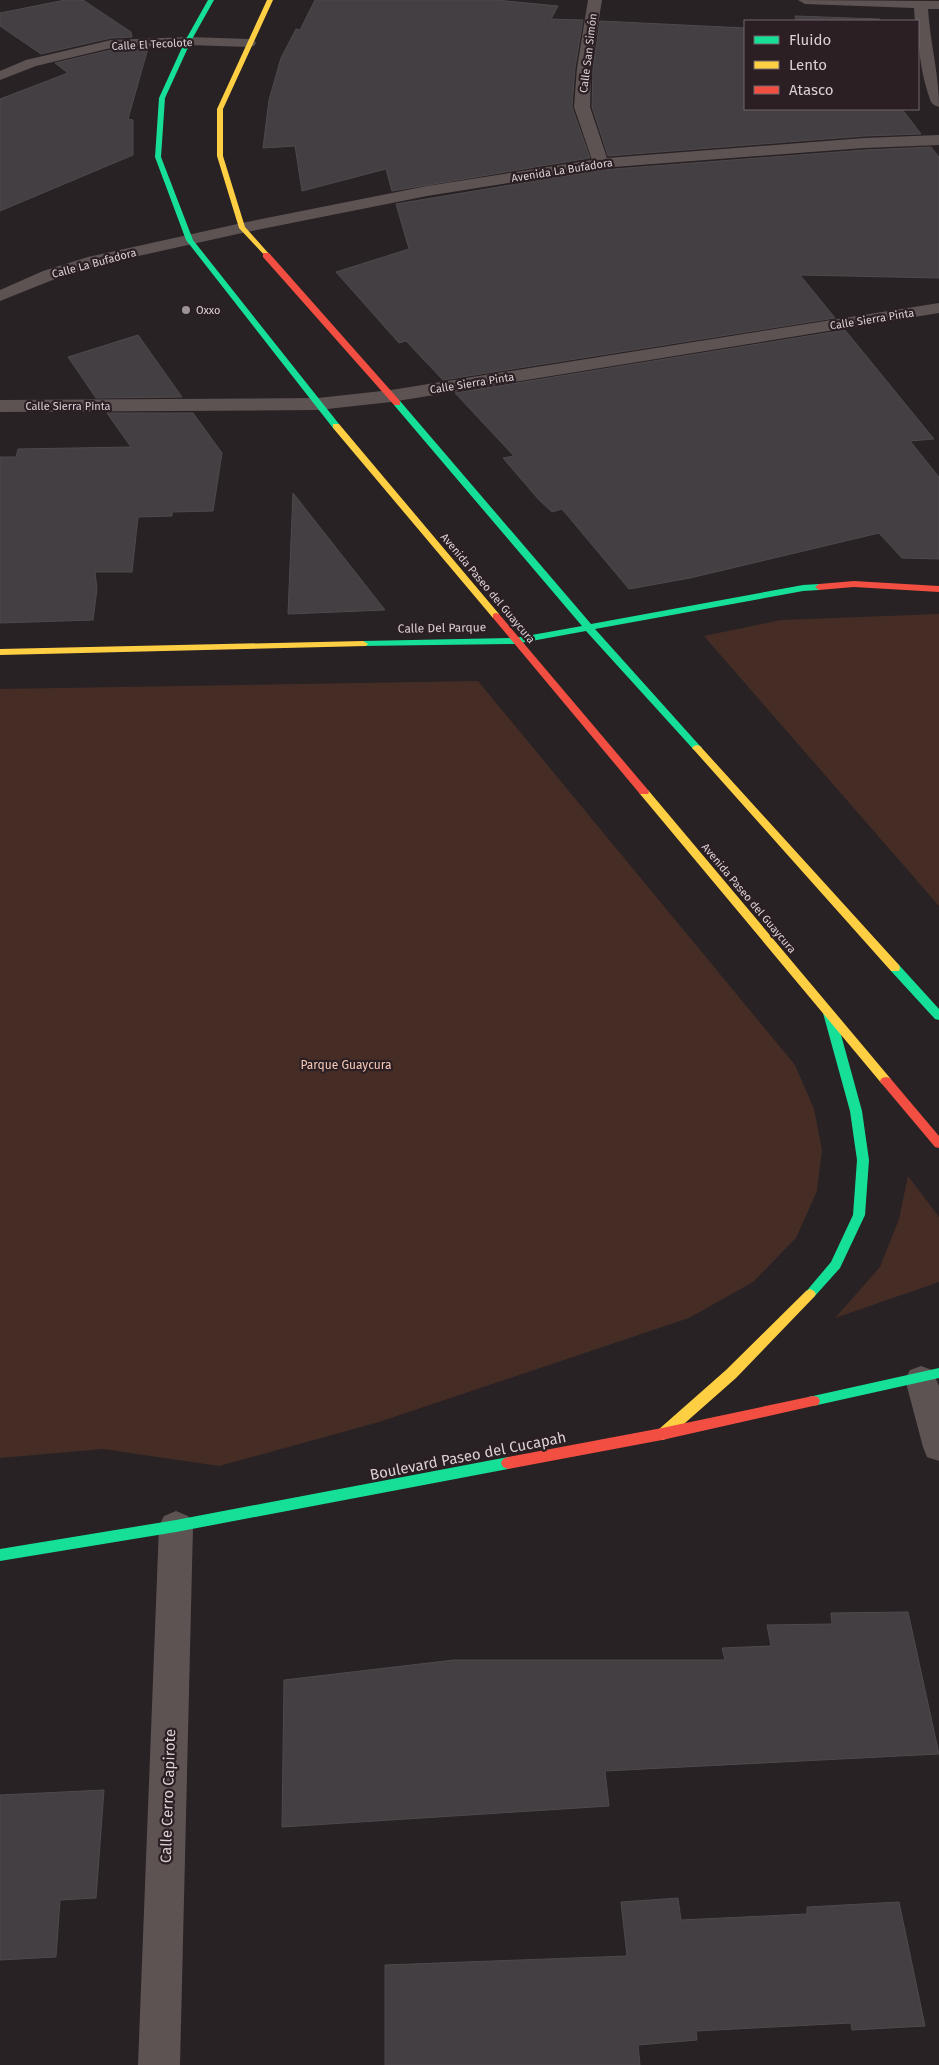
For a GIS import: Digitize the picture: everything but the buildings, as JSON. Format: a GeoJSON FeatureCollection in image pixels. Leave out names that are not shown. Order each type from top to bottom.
{"type":"FeatureCollection","features":[{"type":"Feature","properties":{"kind":"main road","name":"Avenida Paseo del Guaycura"},"geometry":{"type":"LineString","coordinates":[[211,0],[188,41],[162,98],[158,157],[190,240],[318,404],[939,1144]]}},
{"type":"Feature","properties":{"kind":"main road"},"geometry":{"type":"LineString","coordinates":[[270,0],[220,110],[220,156],[242,228],[391,396],[588,627],[939,1016]]}},
{"type":"Feature","properties":{"kind":"main road","name":"Calle Del Parque"},"geometry":{"type":"LineString","coordinates":[[0,652],[515,641],[803,588],[854,584],[939,589]]}},
{"type":"Feature","properties":{"kind":"main road"},"geometry":{"type":"LineString","coordinates":[[662,1434],[731,1374],[794,1312],[836,1265],[859,1215],[863,1160],[856,1111],[829,1013]]}},
{"type":"Feature","properties":{"kind":"main road","name":"Boulevard Paseo del Cucapah"},"geometry":{"type":"LineString","coordinates":[[0,1555],[176,1526],[662,1434],[930,1376]]}},
{"type":"Feature","properties":{"kind":"street","name":"Calle San Simón"},"geometry":{"type":"LineString","coordinates":[[595,0],[584,68],[582,107],[600,163]]}},
{"type":"Feature","properties":{"kind":"street"},"geometry":{"type":"LineString","coordinates":[[805,0],[939,5]]}},
{"type":"Feature","properties":{"kind":"street"},"geometry":{"type":"LineString","coordinates":[[921,4],[923,47],[929,78],[939,102]]}},
{"type":"Feature","properties":{"kind":"street","name":"Calle El Tecolote"},"geometry":{"type":"LineString","coordinates":[[0,76],[31,63],[112,44],[188,41],[249,43]]}},
{"type":"Feature","properties":{"kind":"street","name":"Avenida La Bufadora"},"geometry":{"type":"LineString","coordinates":[[190,240],[427,191],[600,163],[854,144],[939,140]]}},
{"type":"Feature","properties":{"kind":"street","name":"Calle La Bufadora"},"geometry":{"type":"LineString","coordinates":[[0,296],[49,275],[94,260],[190,240]]}},
{"type":"Feature","properties":{"kind":"street","name":"Calle Sierra Pinta"},"geometry":{"type":"LineString","coordinates":[[0,406],[318,404],[391,396],[939,308]]}},
{"type":"Feature","properties":{"kind":"street"},"geometry":{"type":"LineString","coordinates":[[930,1376],[939,1447]]}},
{"type":"Feature","properties":{"kind":"street","name":"Calle Cerro Capirote"},"geometry":{"type":"LineString","coordinates":[[159,2065],[176,1526]]}},
{"type":"Feature","properties":{"kind":"green space"},"geometry":{"type":"Polygon","coordinates":[[[939,614],[939,906],[704,636],[781,620],[939,614]]]}},
{"type":"Feature","properties":{"kind":"green space","name":"Parque Guaycura"},"geometry":{"type":"Polygon","coordinates":[[[478,681],[795,1065],[814,1109],[822,1150],[817,1191],[796,1238],[753,1282],[689,1318],[379,1422],[219,1466],[103,1449],[0,1458],[0,689],[478,681]]]}},
{"type":"Feature","properties":{"kind":"green space"},"geometry":{"type":"Polygon","coordinates":[[[908,1176],[939,1217],[939,1282],[835,1318],[880,1267],[899,1219],[908,1176]]]}},
{"type":"Feature","properties":{"kind":"traffic: fast"},"geometry":{"type":"LineString","coordinates":[[211,0],[188,41],[162,98],[158,157],[190,240],[336,426]]}},
{"type":"Feature","properties":{"kind":"traffic: fast"},"geometry":{"type":"LineString","coordinates":[[397,403],[588,627],[697,748]]}},
{"type":"Feature","properties":{"kind":"traffic: fast"},"geometry":{"type":"LineString","coordinates":[[363,644],[515,641],[803,588],[819,587]]}},
{"type":"Feature","properties":{"kind":"traffic: fast"},"geometry":{"type":"LineString","coordinates":[[895,968],[939,1016]]}},
{"type":"Feature","properties":{"kind":"traffic: fast"},"geometry":{"type":"LineString","coordinates":[[810,1294],[836,1265],[859,1215],[863,1160],[856,1111],[829,1013]]}},
{"type":"Feature","properties":{"kind":"traffic: fast"},"geometry":{"type":"LineString","coordinates":[[813,1401],[939,1373]]}},
{"type":"Feature","properties":{"kind":"traffic: fast"},"geometry":{"type":"LineString","coordinates":[[0,1555],[176,1526],[508,1463]]}},
{"type":"Feature","properties":{"kind":"traffic: slow"},"geometry":{"type":"LineString","coordinates":[[266,255],[242,228],[220,156],[220,109],[270,0]]}},
{"type":"Feature","properties":{"kind":"traffic: slow"},"geometry":{"type":"LineString","coordinates":[[336,426],[496,616]]}},
{"type":"Feature","properties":{"kind":"traffic: slow"},"geometry":{"type":"LineString","coordinates":[[0,652],[363,644]]}},
{"type":"Feature","properties":{"kind":"traffic: slow"},"geometry":{"type":"LineString","coordinates":[[697,748],[895,968]]}},
{"type":"Feature","properties":{"kind":"traffic: slow"},"geometry":{"type":"LineString","coordinates":[[644,792],[886,1081]]}},
{"type":"Feature","properties":{"kind":"traffic: slow"},"geometry":{"type":"LineString","coordinates":[[663,1434],[731,1374],[810,1294]]}},
{"type":"Feature","properties":{"kind":"traffic: jam"},"geometry":{"type":"LineString","coordinates":[[266,255],[397,403]]}},
{"type":"Feature","properties":{"kind":"traffic: jam"},"geometry":{"type":"LineString","coordinates":[[819,587],[854,584],[939,589]]}},
{"type":"Feature","properties":{"kind":"traffic: jam"},"geometry":{"type":"LineString","coordinates":[[496,616],[644,792]]}},
{"type":"Feature","properties":{"kind":"traffic: jam"},"geometry":{"type":"LineString","coordinates":[[886,1081],[939,1144]]}},
{"type":"Feature","properties":{"kind":"traffic: jam"},"geometry":{"type":"LineString","coordinates":[[508,1463],[662,1434],[813,1401]]}},
{"type":"Feature","properties":{"kind":"place","name":"Oxxo"},"geometry":{"type":"Point","coordinates":[186,310]}}]}
